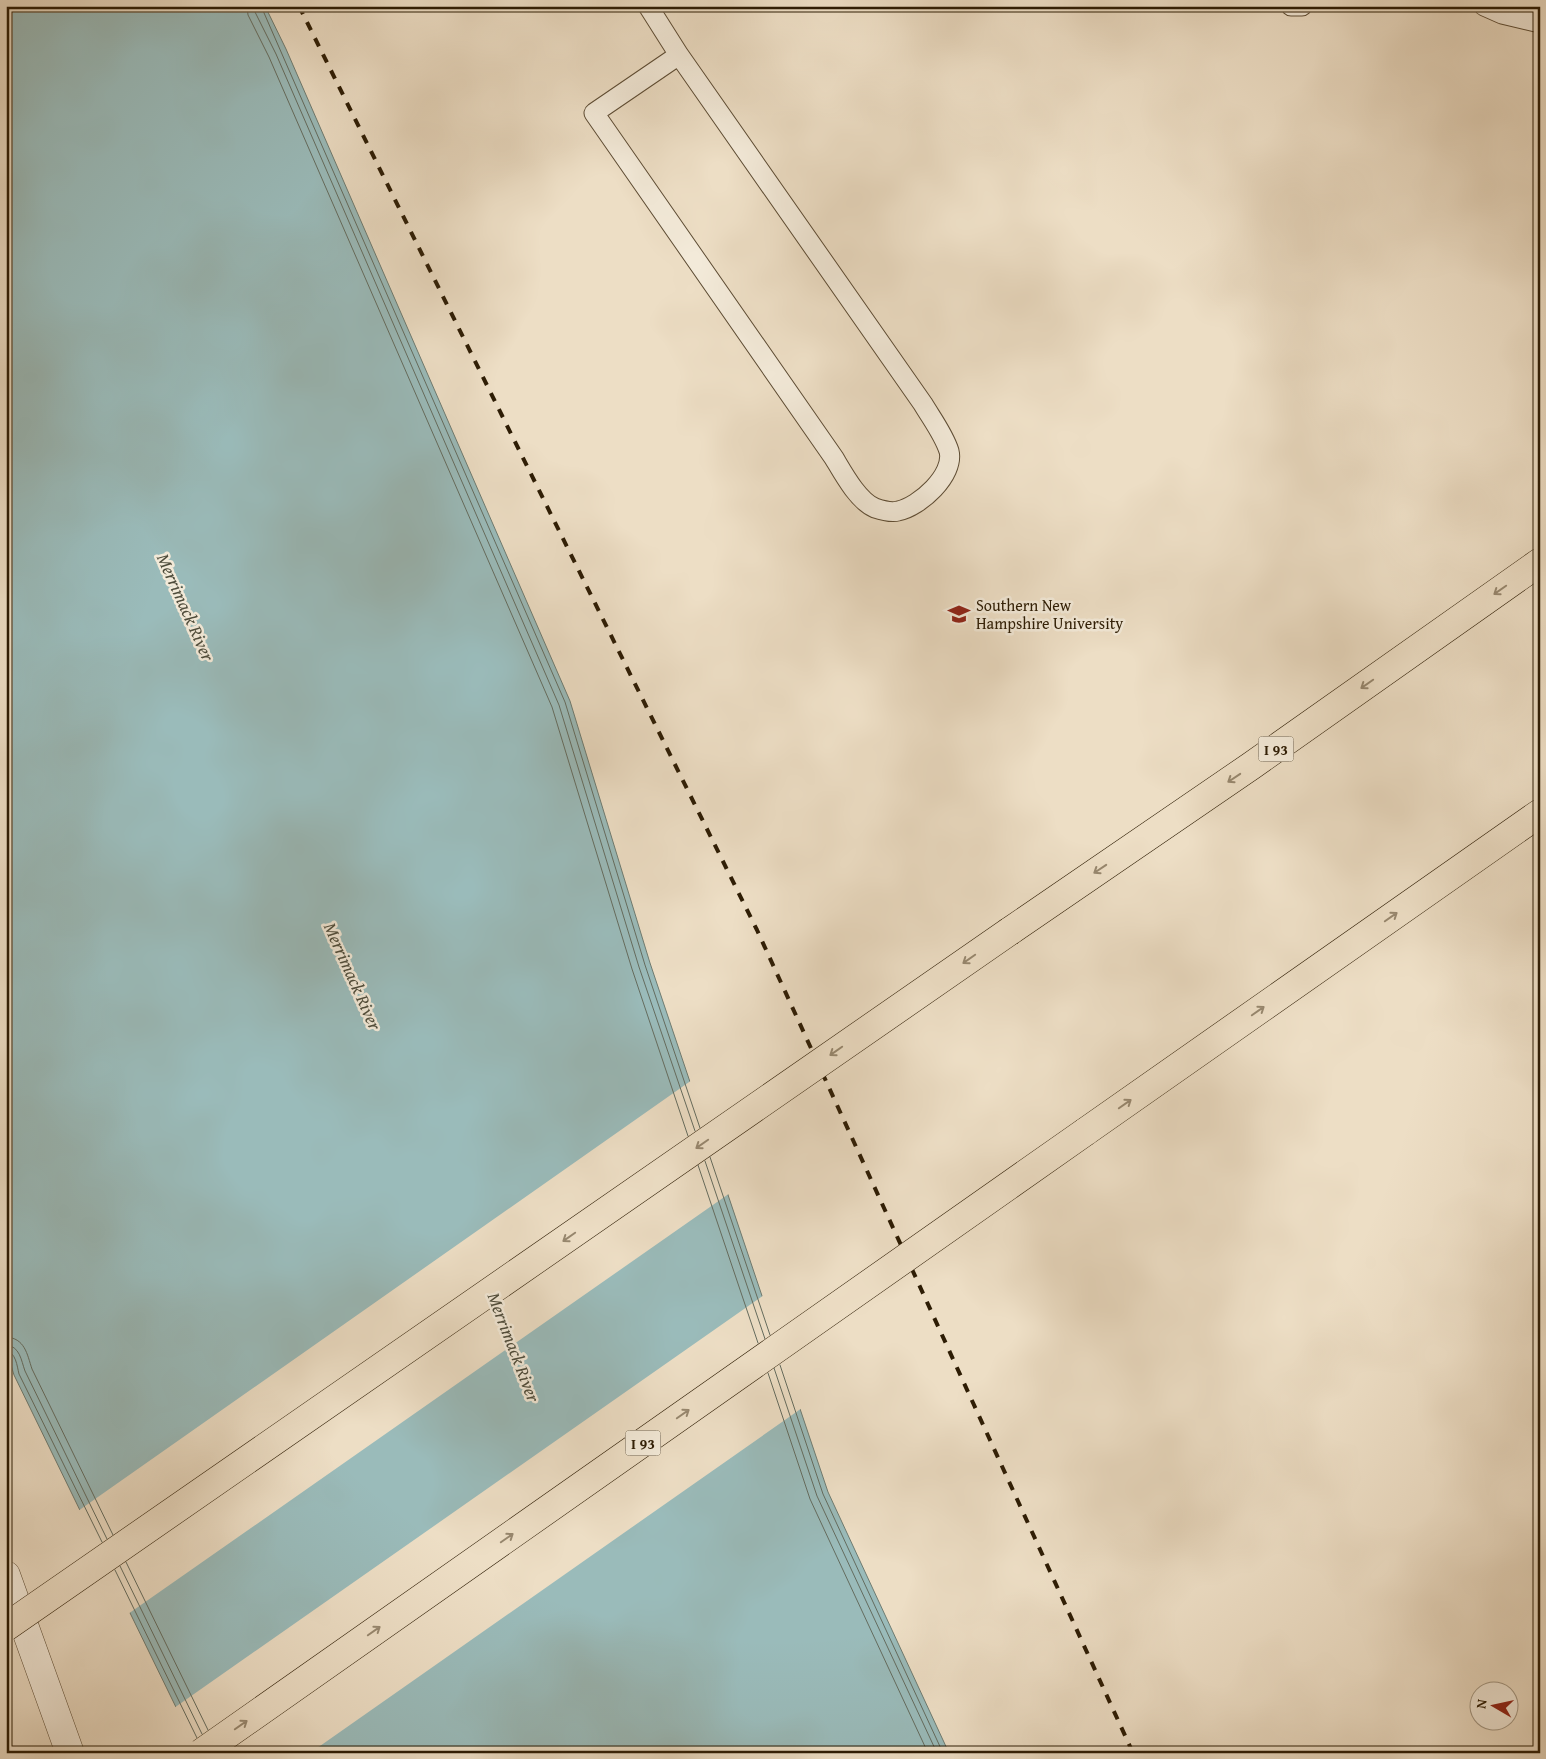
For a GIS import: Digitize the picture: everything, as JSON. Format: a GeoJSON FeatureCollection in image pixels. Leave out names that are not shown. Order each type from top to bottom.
{"type":"FeatureCollection","features":[{"type":"Feature","properties":{"kind":"highway","name":"I 93"},"geometry":{"type":"LineString","coordinates":[[6,1627],[1251,766],[1540,562]]}},
{"type":"Feature","properties":{"kind":"highway","name":"I 93"},"geometry":{"type":"LineString","coordinates":[[201,1753],[1540,813]]}},
{"type":"Feature","properties":{"kind":"street"},"geometry":{"type":"LineString","coordinates":[[6,1575],[70,1753]]}},
{"type":"Feature","properties":{"kind":"lane"},"geometry":{"type":"LineString","coordinates":[[648,6],[679,55],[924,404],[942,436],[949,452],[949,467],[938,484],[921,500],[898,511],[885,511],[873,507],[862,498],[594,113],[679,55]]}},
{"type":"Feature","properties":{"kind":"lane"},"geometry":{"type":"LineString","coordinates":[[1291,6],[1302,6]]}},
{"type":"Feature","properties":{"kind":"lane"},"geometry":{"type":"LineString","coordinates":[[1484,6],[1502,14],[1540,23]]}},
{"type":"Feature","properties":{"kind":"water","name":"Merrimack River"},"geometry":{"type":"Polygon","coordinates":[[[6,6],[265,6],[286,49],[570,701],[650,963],[828,1492],[949,1753],[196,1753],[191,1738],[14,1375],[6,1349],[6,6]]]}},
{"type":"Feature","properties":{"kind":"pier"},"geometry":{"type":"Polygon","coordinates":[[[692,1080],[730,1193],[128,1614],[78,1511],[692,1080]]]}},
{"type":"Feature","properties":{"kind":"pier"},"geometry":{"type":"Polygon","coordinates":[[[764,1295],[802,1408],[310,1753],[194,1753],[174,1708],[764,1295]]]}},
{"type":"Feature","properties":{"kind":"railway"},"geometry":{"type":"LineString","coordinates":[[299,6],[757,930],[1133,1753]]}},
{"type":"Feature","properties":{"kind":"place","name":"Southern New Hampshire University"},"geometry":{"type":"Point","coordinates":[959,614]}}]}
